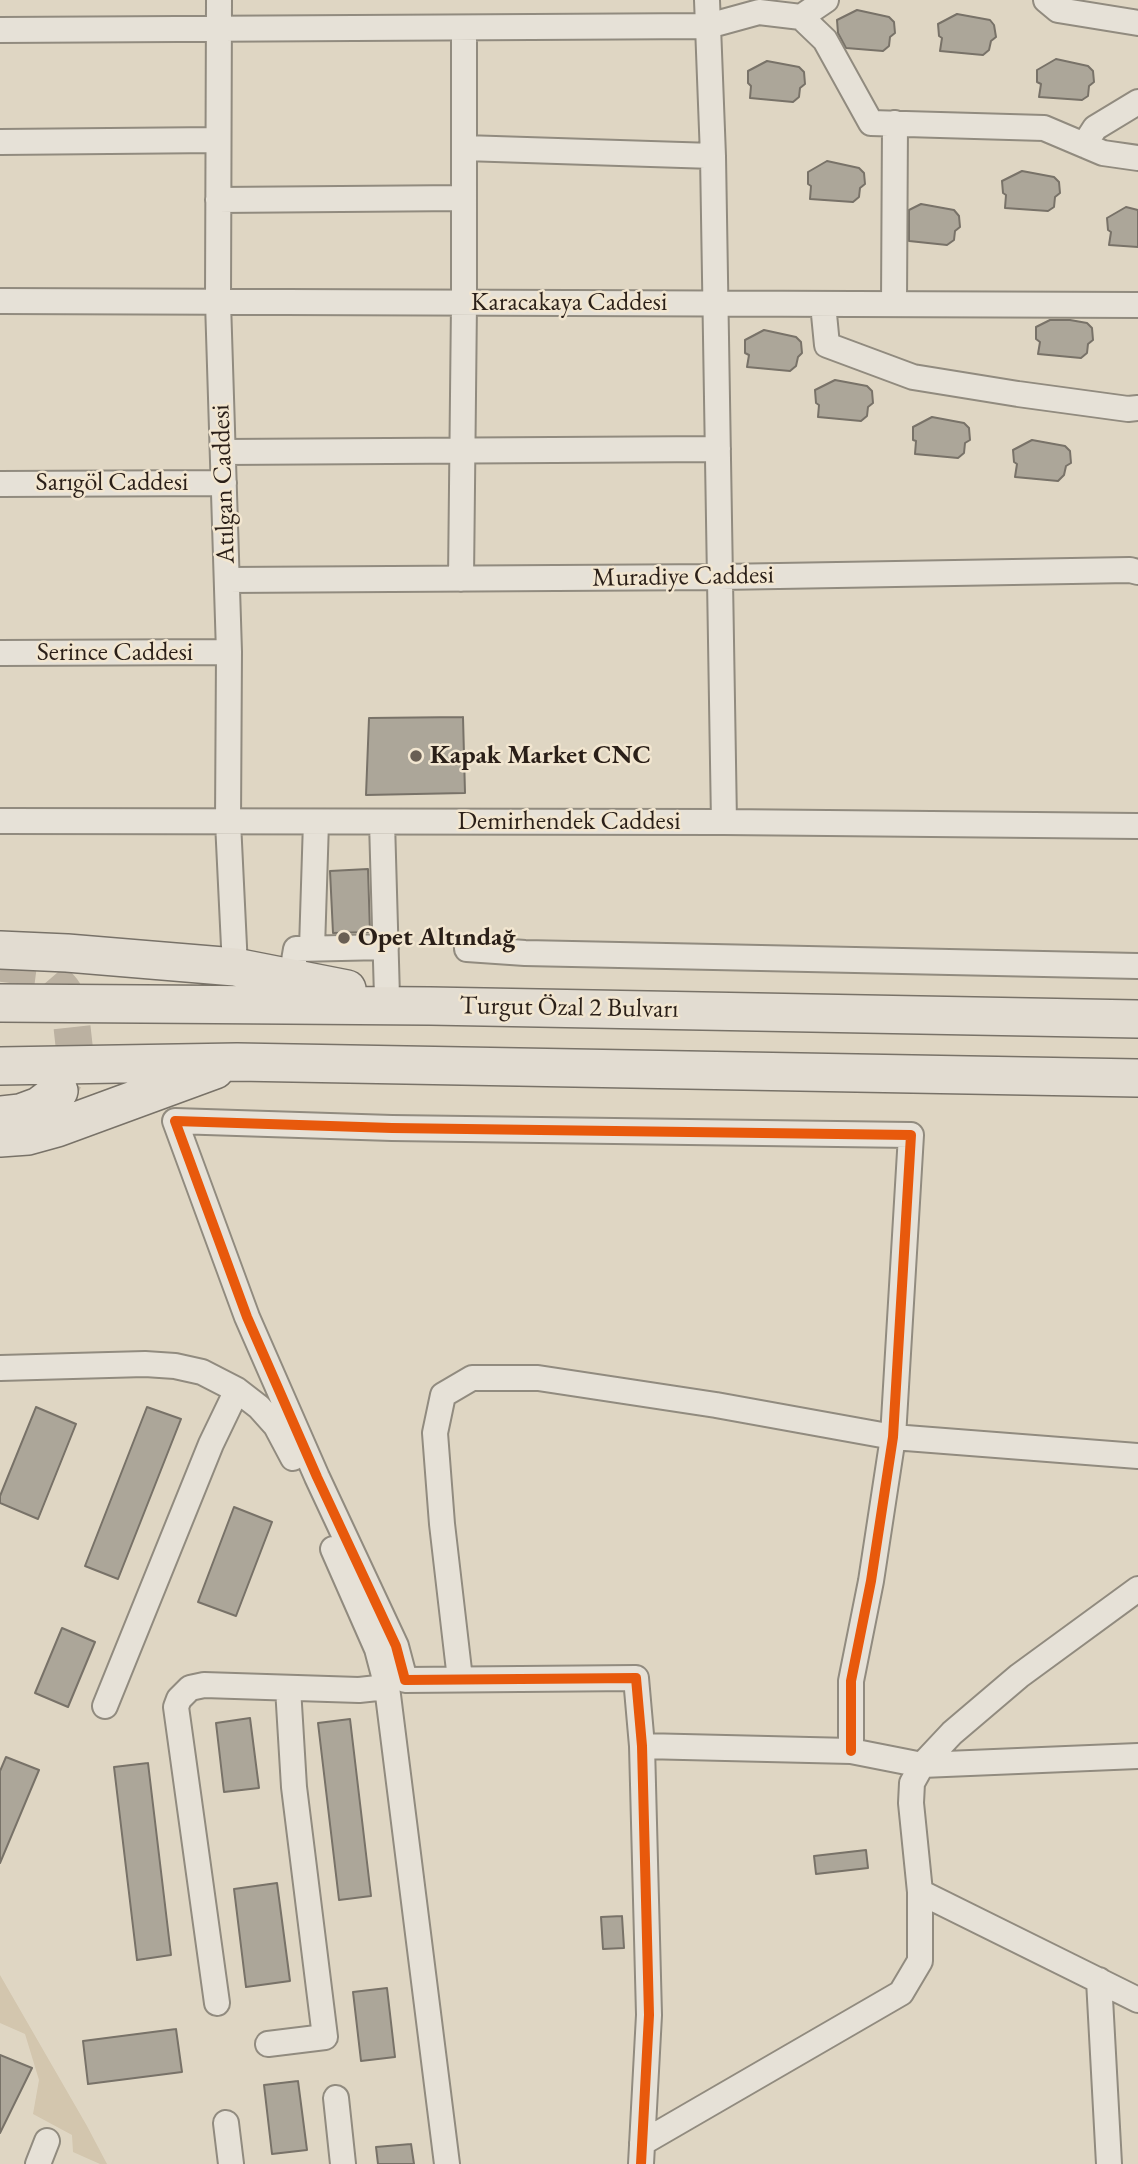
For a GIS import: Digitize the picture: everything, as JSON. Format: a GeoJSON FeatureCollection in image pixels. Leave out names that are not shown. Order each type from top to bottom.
{"type":"FeatureCollection","features":[{"type":"Feature","properties":{"kind":"highway"},"geometry":{"type":"LineString","coordinates":[[0,950],[235,967],[430,1006]]}},
{"type":"Feature","properties":{"kind":"highway","name":"Turgut Özal 2 Bulvarı"},"geometry":{"type":"LineString","coordinates":[[0,1003],[430,1006],[1138,1019]]}},
{"type":"Feature","properties":{"kind":"highway"},"geometry":{"type":"LineString","coordinates":[[0,1066],[237,1062],[1138,1078]]}},
{"type":"Feature","properties":{"kind":"highway"},"geometry":{"type":"LineString","coordinates":[[0,1138],[28,1136],[57,1129],[237,1062]]}},
{"type":"Feature","properties":{"kind":"highway"},"geometry":{"type":"LineString","coordinates":[[0,1115],[20,1113],[39,1106],[59,1091]]}},
{"type":"Feature","properties":{"kind":"street","name":"Atılgan Caddesi"},"geometry":{"type":"LineString","coordinates":[[219,0],[218,302],[229,653],[228,822],[235,967]]}},
{"type":"Feature","properties":{"kind":"street"},"geometry":{"type":"LineString","coordinates":[[707,0],[713,156],[724,822]]}},
{"type":"Feature","properties":{"kind":"street"},"geometry":{"type":"LineString","coordinates":[[801,17],[827,0]]}},
{"type":"Feature","properties":{"kind":"street"},"geometry":{"type":"LineString","coordinates":[[1046,0],[1058,10],[1138,23]]}},
{"type":"Feature","properties":{"kind":"street"},"geometry":{"type":"LineString","coordinates":[[0,30],[708,26],[760,12],[801,17],[825,40],[871,123],[1044,128],[1102,153],[1138,158]]}},
{"type":"Feature","properties":{"kind":"street"},"geometry":{"type":"LineString","coordinates":[[461,579],[464,28]]}},
{"type":"Feature","properties":{"kind":"street"},"geometry":{"type":"LineString","coordinates":[[1084,145],[1095,128],[1138,102]]}},
{"type":"Feature","properties":{"kind":"street"},"geometry":{"type":"LineString","coordinates":[[894,304],[895,123]]}},
{"type":"Feature","properties":{"kind":"street"},"geometry":{"type":"LineString","coordinates":[[0,142],[218,140]]}},
{"type":"Feature","properties":{"kind":"street"},"geometry":{"type":"LineString","coordinates":[[464,148],[713,156]]}},
{"type":"Feature","properties":{"kind":"street"},"geometry":{"type":"LineString","coordinates":[[218,200],[464,198]]}},
{"type":"Feature","properties":{"kind":"street","name":"Karacakaya Caddesi"},"geometry":{"type":"LineString","coordinates":[[0,301],[1138,305]]}},
{"type":"Feature","properties":{"kind":"street"},"geometry":{"type":"LineString","coordinates":[[823,304],[827,345],[913,377],[1018,394],[1128,409],[1138,408]]}},
{"type":"Feature","properties":{"kind":"street"},"geometry":{"type":"LineString","coordinates":[[223,452],[718,449]]}},
{"type":"Feature","properties":{"kind":"street","name":"Sarıgöl Caddesi"},"geometry":{"type":"LineString","coordinates":[[0,484],[224,483]]}},
{"type":"Feature","properties":{"kind":"street","name":"Muradiye Caddesi"},"geometry":{"type":"LineString","coordinates":[[227,580],[1138,572]]}},
{"type":"Feature","properties":{"kind":"street","name":"Serince Caddesi"},"geometry":{"type":"LineString","coordinates":[[0,653],[229,653]]}},
{"type":"Feature","properties":{"kind":"street","name":"Demirhendek Caddesi"},"geometry":{"type":"LineString","coordinates":[[0,821],[724,822],[1138,826]]}},
{"type":"Feature","properties":{"kind":"street"},"geometry":{"type":"LineString","coordinates":[[312,948],[316,822]]}},
{"type":"Feature","properties":{"kind":"street"},"geometry":{"type":"LineString","coordinates":[[382,822],[387,997]]}},
{"type":"Feature","properties":{"kind":"street"},"geometry":{"type":"LineString","coordinates":[[291,978],[296,949],[386,947]]}},
{"type":"Feature","properties":{"kind":"street"},"geometry":{"type":"LineString","coordinates":[[467,949],[525,953],[1138,966]]}},
{"type":"Feature","properties":{"kind":"street"},"geometry":{"type":"LineString","coordinates":[[642,2153],[649,2015],[642,1746],[636,1678],[405,1680],[396,1646],[247,1318],[175,1121],[405,1128],[911,1135],[893,1437],[871,1581],[851,1681],[851,1751]]}},
{"type":"Feature","properties":{"kind":"street"},"geometry":{"type":"LineString","coordinates":[[0,1368],[145,1364],[175,1366],[202,1372],[237,1390],[259,1406],[289,1447],[377,1649],[387,1687],[447,2164]]}},
{"type":"Feature","properties":{"kind":"street"},"geometry":{"type":"LineString","coordinates":[[460,1679],[442,1524],[435,1433],[443,1395],[472,1378],[538,1378],[716,1405],[893,1437],[1138,1456]]}},
{"type":"Feature","properties":{"kind":"street"},"geometry":{"type":"LineString","coordinates":[[105,1706],[212,1444],[237,1390]]}},
{"type":"Feature","properties":{"kind":"street"},"geometry":{"type":"LineString","coordinates":[[642,2153],[901,1993],[920,1961],[920,1892],[911,1803],[912,1783],[922,1765],[952,1732],[1019,1676],[1138,1588]]}},
{"type":"Feature","properties":{"kind":"street"},"geometry":{"type":"LineString","coordinates":[[218,2003],[176,1707],[184,1693],[197,1686],[359,1690],[387,1687]]}},
{"type":"Feature","properties":{"kind":"street"},"geometry":{"type":"LineString","coordinates":[[268,2044],[325,2037],[294,1787],[288,1688]]}},
{"type":"Feature","properties":{"kind":"street"},"geometry":{"type":"LineString","coordinates":[[642,1746],[851,1751],[922,1765],[1138,1756]]}},
{"type":"Feature","properties":{"kind":"street"},"geometry":{"type":"LineString","coordinates":[[920,1892],[1138,2000]]}},
{"type":"Feature","properties":{"kind":"street"},"geometry":{"type":"LineString","coordinates":[[1099,1980],[1110,2164]]}},
{"type":"Feature","properties":{"kind":"street"},"geometry":{"type":"LineString","coordinates":[[336,2098],[343,2164]]}},
{"type":"Feature","properties":{"kind":"street"},"geometry":{"type":"LineString","coordinates":[[226,2123],[232,2164]]}},
{"type":"Feature","properties":{"kind":"shaded area"},"geometry":{"type":"Polygon","coordinates":[[[0,1975],[107,2164],[100,2164],[73,2152],[72,2135],[33,2114],[39,2080],[25,2034],[0,2023],[0,1975]]]}},
{"type":"Feature","properties":{"kind":"building"},"geometry":{"type":"Polygon","coordinates":[[[857,10],[889,17],[894,22],[895,33],[890,37],[889,46],[883,51],[846,48],[838,33],[837,20],[857,10]]]}},
{"type":"Feature","properties":{"kind":"building"},"geometry":{"type":"Polygon","coordinates":[[[957,14],[990,20],[994,25],[996,37],[983,55],[940,51],[942,38],[939,36],[938,24],[957,14]]]}},
{"type":"Feature","properties":{"kind":"building"},"geometry":{"type":"Polygon","coordinates":[[[1056,59],[1088,66],[1093,71],[1094,82],[1089,86],[1088,96],[1082,100],[1039,97],[1041,84],[1037,82],[1037,70],[1056,59]]]}},
{"type":"Feature","properties":{"kind":"building"},"geometry":{"type":"Polygon","coordinates":[[[767,61],[799,67],[804,72],[805,84],[800,88],[799,97],[793,102],[750,98],[748,71],[767,61]]]}},
{"type":"Feature","properties":{"kind":"building"},"geometry":{"type":"Polygon","coordinates":[[[827,161],[859,168],[864,173],[865,184],[860,188],[859,197],[853,202],[810,199],[808,172],[827,161]]]}},
{"type":"Feature","properties":{"kind":"building"},"geometry":{"type":"Polygon","coordinates":[[[1022,171],[1054,177],[1059,182],[1060,193],[1055,197],[1054,207],[1048,211],[1005,208],[1006,195],[1003,193],[1002,181],[1022,171]]]}},
{"type":"Feature","properties":{"kind":"building"},"geometry":{"type":"Polygon","coordinates":[[[921,204],[954,210],[959,216],[960,227],[955,231],[954,240],[947,245],[909,241],[909,210],[921,204]]]}},
{"type":"Feature","properties":{"kind":"building"},"geometry":{"type":"Polygon","coordinates":[[[1126,207],[1138,210],[1138,247],[1109,245],[1111,232],[1108,230],[1107,218],[1126,207]]]}},
{"type":"Feature","properties":{"kind":"building"},"geometry":{"type":"Polygon","coordinates":[[[1050,320],[1087,323],[1092,328],[1093,340],[1088,344],[1087,353],[1081,358],[1038,354],[1040,342],[1036,339],[1036,327],[1050,320]]]}},
{"type":"Feature","properties":{"kind":"building"},"geometry":{"type":"Polygon","coordinates":[[[764,330],[796,337],[801,342],[802,353],[796,366],[790,371],[747,367],[749,355],[745,353],[745,340],[764,330]]]}},
{"type":"Feature","properties":{"kind":"building"},"geometry":{"type":"Polygon","coordinates":[[[835,380],[867,386],[872,391],[873,403],[868,407],[867,416],[861,421],[818,417],[819,405],[816,403],[815,390],[835,380]]]}},
{"type":"Feature","properties":{"kind":"building"},"geometry":{"type":"Polygon","coordinates":[[[932,417],[964,423],[969,428],[970,440],[965,443],[964,453],[958,458],[915,454],[913,427],[932,417]]]}},
{"type":"Feature","properties":{"kind":"building"},"geometry":{"type":"Polygon","coordinates":[[[1032,440],[1065,446],[1070,451],[1071,463],[1066,466],[1064,475],[1058,481],[1015,477],[1017,464],[1014,462],[1013,450],[1032,440]]]}},
{"type":"Feature","properties":{"kind":"building","name":"Kapak Market CNC"},"geometry":{"type":"Polygon","coordinates":[[[463,717],[465,793],[366,795],[369,718],[463,717]]]}},
{"type":"Feature","properties":{"kind":"building"},"geometry":{"type":"Polygon","coordinates":[[[368,869],[370,932],[333,933],[330,871],[368,869]]]}},
{"type":"Feature","properties":{"kind":"building"},"geometry":{"type":"Polygon","coordinates":[[[36,1407],[76,1424],[38,1519],[0,1503],[0,1496],[36,1407]]]}},
{"type":"Feature","properties":{"kind":"building"},"geometry":{"type":"Polygon","coordinates":[[[147,1407],[181,1419],[118,1579],[85,1566],[147,1407]]]}},
{"type":"Feature","properties":{"kind":"building"},"geometry":{"type":"Polygon","coordinates":[[[234,1507],[272,1522],[236,1616],[198,1602],[234,1507]]]}},
{"type":"Feature","properties":{"kind":"building"},"geometry":{"type":"Polygon","coordinates":[[[62,1628],[95,1642],[68,1707],[35,1693],[62,1628]]]}},
{"type":"Feature","properties":{"kind":"building"},"geometry":{"type":"Polygon","coordinates":[[[250,1718],[259,1788],[224,1792],[216,1723],[250,1718]]]}},
{"type":"Feature","properties":{"kind":"building"},"geometry":{"type":"Polygon","coordinates":[[[350,1719],[371,1896],[339,1900],[318,1723],[350,1719]]]}},
{"type":"Feature","properties":{"kind":"building"},"geometry":{"type":"Polygon","coordinates":[[[6,1757],[39,1770],[0,1863],[0,1771],[6,1757]]]}},
{"type":"Feature","properties":{"kind":"building"},"geometry":{"type":"Polygon","coordinates":[[[148,1763],[171,1955],[137,1960],[114,1767],[148,1763]]]}},
{"type":"Feature","properties":{"kind":"building"},"geometry":{"type":"Polygon","coordinates":[[[866,1850],[868,1868],[816,1874],[814,1856],[866,1850]]]}},
{"type":"Feature","properties":{"kind":"building"},"geometry":{"type":"Polygon","coordinates":[[[277,1883],[290,1981],[246,1987],[234,1889],[277,1883]]]}},
{"type":"Feature","properties":{"kind":"building"},"geometry":{"type":"Polygon","coordinates":[[[622,1916],[624,1948],[603,1949],[601,1917],[622,1916]]]}},
{"type":"Feature","properties":{"kind":"building"},"geometry":{"type":"Polygon","coordinates":[[[387,1988],[395,2057],[361,2061],[353,1992],[387,1988]]]}},
{"type":"Feature","properties":{"kind":"building"},"geometry":{"type":"Polygon","coordinates":[[[176,2029],[182,2072],[88,2084],[83,2041],[176,2029]]]}},
{"type":"Feature","properties":{"kind":"building"},"geometry":{"type":"Polygon","coordinates":[[[0,2055],[32,2068],[0,2133],[0,2055]]]}},
{"type":"Feature","properties":{"kind":"building"},"geometry":{"type":"Polygon","coordinates":[[[298,2081],[307,2150],[272,2154],[264,2085],[298,2081]]]}},
{"type":"Feature","properties":{"kind":"building"},"geometry":{"type":"Polygon","coordinates":[[[411,2144],[414,2164],[378,2164],[376,2147],[411,2144]]]}},
{"type":"Feature","properties":{"kind":"tunnel"},"geometry":{"type":"LineString","coordinates":[[0,963],[38,968],[51,977],[63,991],[72,1027],[75,1054],[59,1091]]}},
{"type":"Feature","properties":{"kind":"cycle path"},"geometry":{"type":"LineString","coordinates":[[641,2164],[649,2015],[642,1746],[636,1678],[405,1680],[396,1646],[317,1477],[247,1317],[175,1121],[392,1128],[911,1135],[893,1437],[871,1581],[851,1681],[851,1751]]}},
{"type":"Feature","properties":{"kind":"place","name":"Kapak Market CNC"},"geometry":{"type":"Point","coordinates":[416,756]}},
{"type":"Feature","properties":{"kind":"place","name":"Opet Altındağ"},"geometry":{"type":"Point","coordinates":[344,938]}}]}
